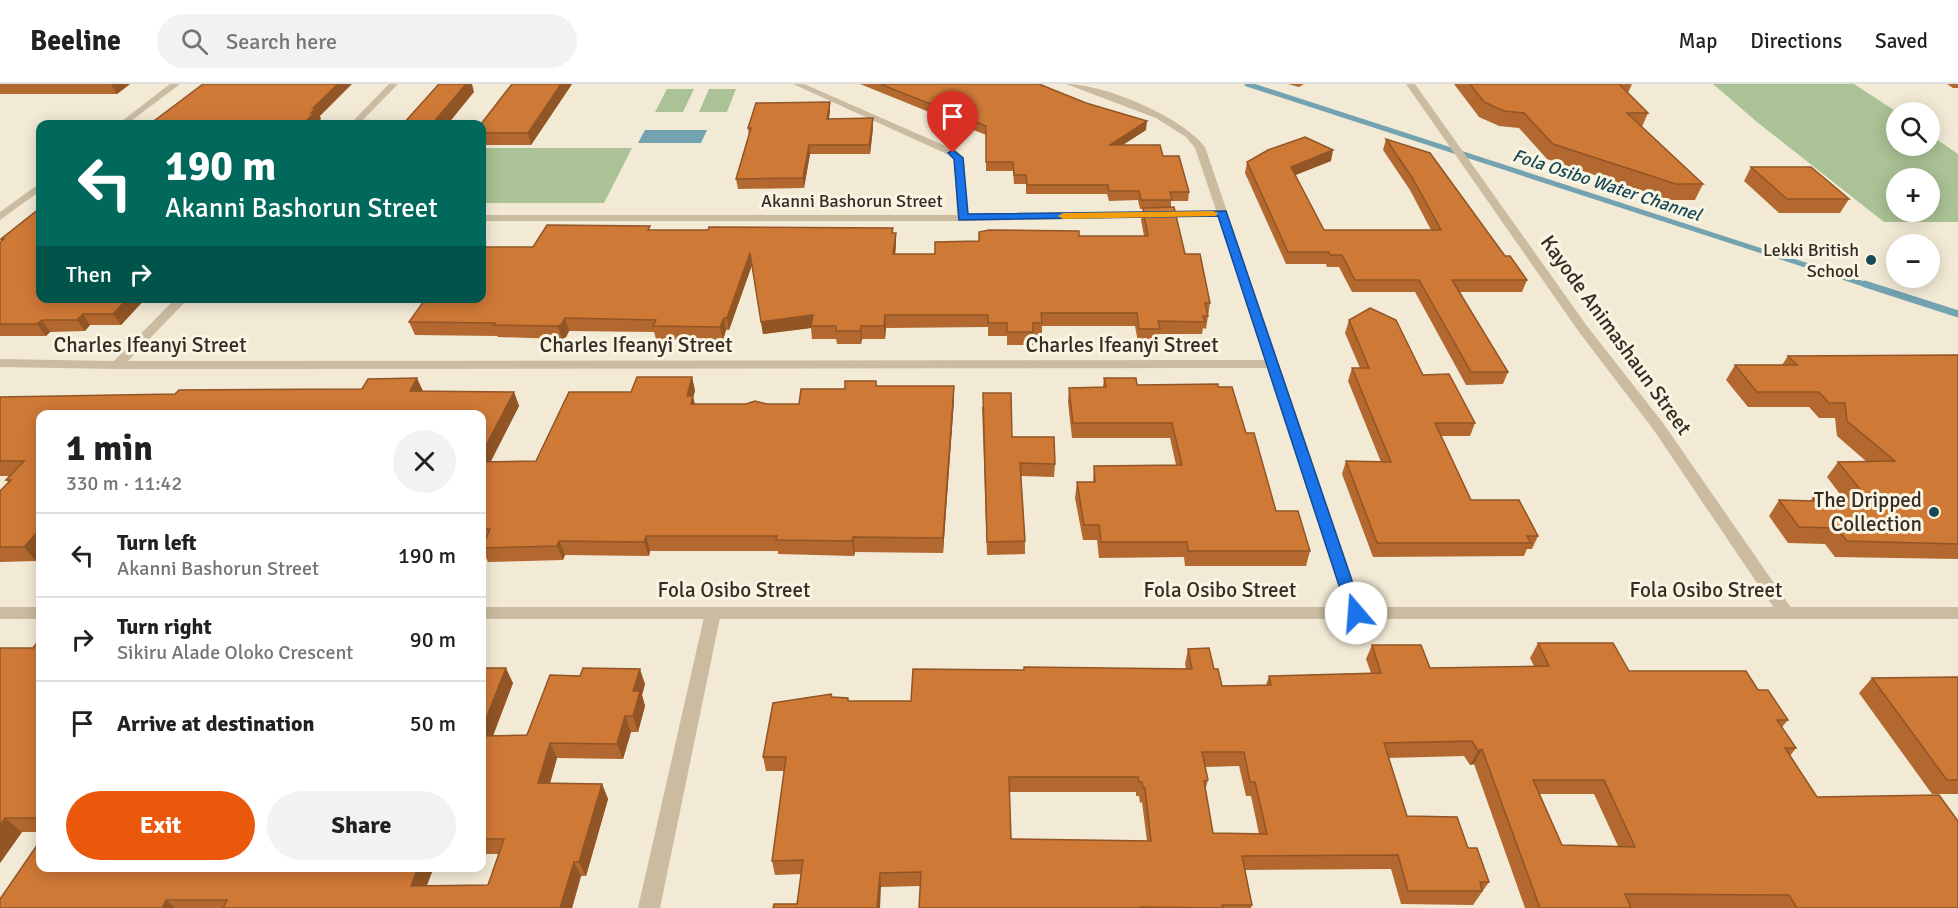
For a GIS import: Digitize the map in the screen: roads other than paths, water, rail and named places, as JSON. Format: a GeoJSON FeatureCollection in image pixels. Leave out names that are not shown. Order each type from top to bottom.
{"type":"FeatureCollection","features":[{"type":"Feature","properties":{"kind":"street"},"geometry":{"type":"LineString","coordinates":[[127,120],[176,84]]}},
{"type":"Feature","properties":{"kind":"street"},"geometry":{"type":"LineString","coordinates":[[358,120],[394,84]]}},
{"type":"Feature","properties":{"kind":"street"},"geometry":{"type":"LineString","coordinates":[[797,84],[953,153],[959,158],[963,218]]}},
{"type":"Feature","properties":{"kind":"street"},"geometry":{"type":"LineString","coordinates":[[1070,84],[1163,118],[1193,136],[1200,147],[1356,613]]}},
{"type":"Feature","properties":{"kind":"street","name":"Kayode Animashaun Street"},"geometry":{"type":"LineString","coordinates":[[1410,84],[1583,329],[1658,426],[1786,613]]}},
{"type":"Feature","properties":{"kind":"street"},"geometry":{"type":"LineString","coordinates":[[0,217],[36,189]]}},
{"type":"Feature","properties":{"kind":"street","name":"Akanni Bashorun Street"},"geometry":{"type":"LineString","coordinates":[[486,218],[963,218],[1222,213]]}},
{"type":"Feature","properties":{"kind":"street"},"geometry":{"type":"LineString","coordinates":[[117,365],[178,303]]}},
{"type":"Feature","properties":{"kind":"street","name":"Charles Ifeanyi Street"},"geometry":{"type":"LineString","coordinates":[[0,363],[117,365],[1273,364]]}},
{"type":"Feature","properties":{"kind":"street"},"geometry":{"type":"LineString","coordinates":[[0,613],[36,613]]}},
{"type":"Feature","properties":{"kind":"street","name":"Fola Osibo Street"},"geometry":{"type":"LineString","coordinates":[[486,613],[1958,613]]}},
{"type":"Feature","properties":{"kind":"street"},"geometry":{"type":"LineString","coordinates":[[649,908],[714,613]]}},
{"type":"Feature","properties":{"kind":"water"},"geometry":{"type":"Polygon","coordinates":[[[645,130],[707,130],[701,143],[638,143],[645,130]]]}},
{"type":"Feature","properties":{"kind":"waterway","name":"Fola Osibo Water Channel"},"geometry":{"type":"LineString","coordinates":[[1247,84],[1870,286]]}},
{"type":"Feature","properties":{"kind":"waterway","name":"Fola Osibo Water Channel"},"geometry":{"type":"LineString","coordinates":[[1865,284],[1958,314]]}},
{"type":"Feature","properties":{"kind":"place","name":"Lekki British School"},"geometry":{"type":"Point","coordinates":[1871,260]}},
{"type":"Feature","properties":{"kind":"place","name":"The Dripped Collection"},"geometry":{"type":"Point","coordinates":[1934,512]}}]}
